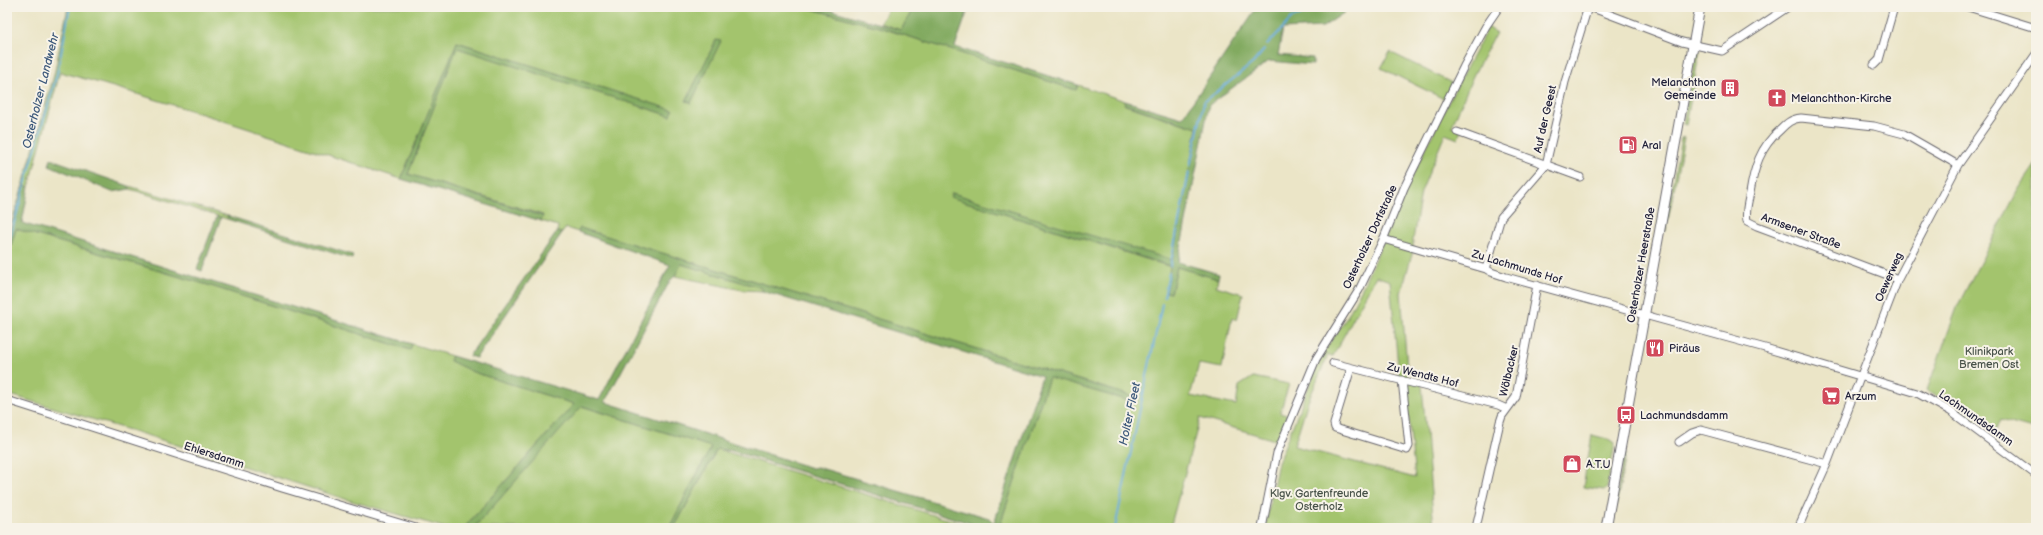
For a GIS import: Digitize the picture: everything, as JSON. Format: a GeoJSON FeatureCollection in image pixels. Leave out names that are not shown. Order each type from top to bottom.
{"type":"FeatureCollection","features":[{"type":"Feature","properties":{"kind":"main road","name":"Osterholzer Heerstraße"},"geometry":{"type":"LineString","coordinates":[[1606,528],[1700,7]]}},
{"type":"Feature","properties":{"kind":"street","name":"Osterholzer Dorfstraße"},"geometry":{"type":"LineString","coordinates":[[1262,528],[1274,462],[1316,359],[1359,290],[1383,239],[1404,188],[1464,66],[1486,26],[1499,7]]}},
{"type":"Feature","properties":{"kind":"street"},"geometry":{"type":"LineString","coordinates":[[1589,7],[1607,10],[1682,42],[1722,51],[1788,7]]}},
{"type":"Feature","properties":{"kind":"street","name":"Auf der Geest"},"geometry":{"type":"LineString","coordinates":[[1486,268],[1501,217],[1546,165],[1565,82],[1589,7]]}},
{"type":"Feature","properties":{"kind":"street"},"geometry":{"type":"LineString","coordinates":[[1874,65],[1879,60],[1894,7]]}},
{"type":"Feature","properties":{"kind":"street"},"geometry":{"type":"LineString","coordinates":[[1968,7],[2036,28]]}},
{"type":"Feature","properties":{"kind":"street","name":"Oewerweg"},"geometry":{"type":"LineString","coordinates":[[1798,528],[1827,464],[1898,279],[1958,165],[2036,54]]}},
{"type":"Feature","properties":{"kind":"street","name":"Armsener Straße"},"geometry":{"type":"LineString","coordinates":[[1898,279],[1747,221],[1748,203],[1754,168],[1760,153],[1771,137],[1792,119],[1801,118],[1874,126],[1897,132],[1910,137],[1958,165]]}},
{"type":"Feature","properties":{"kind":"street"},"geometry":{"type":"LineString","coordinates":[[1457,132],[1580,177]]}},
{"type":"Feature","properties":{"kind":"street","name":"Zu Lachmunds Hof"},"geometry":{"type":"LineString","coordinates":[[1383,239],[1486,268],[1491,272],[1644,316]]}},
{"type":"Feature","properties":{"kind":"street","name":"Wölbacker"},"geometry":{"type":"LineString","coordinates":[[1476,528],[1500,422],[1516,397],[1537,285]]}},
{"type":"Feature","properties":{"kind":"street","name":"Lachmundsdamm"},"geometry":{"type":"LineString","coordinates":[[1644,316],[1860,377],[1928,398],[1950,411],[2036,475]]}},
{"type":"Feature","properties":{"kind":"street","name":"Zu Wendts Hof"},"geometry":{"type":"LineString","coordinates":[[1333,363],[1508,409]]}},
{"type":"Feature","properties":{"kind":"street"},"geometry":{"type":"LineString","coordinates":[[1351,368],[1334,424],[1335,428],[1407,450],[1409,446],[1402,380]]}},
{"type":"Feature","properties":{"kind":"street","name":"Ehlersdamm"},"geometry":{"type":"LineString","coordinates":[[7,400],[282,488],[416,528]]}},
{"type":"Feature","properties":{"kind":"street"},"geometry":{"type":"LineString","coordinates":[[1679,442],[1692,433],[1701,430],[1827,464]]}},
{"type":"Feature","properties":{"kind":"green space"},"geometry":{"type":"Polygon","coordinates":[[[68,7],[804,7],[879,27],[1076,90],[1078,85],[1125,101],[1125,105],[1197,128],[1172,261],[952,193],[951,197],[1171,267],[1166,292],[1171,293],[1177,267],[1218,279],[1216,286],[1243,294],[1237,320],[1232,318],[1222,368],[1199,364],[1190,396],[1236,405],[1239,386],[1253,377],[1289,384],[1280,413],[1287,415],[1278,441],[1200,418],[1170,528],[1010,528],[1000,525],[1049,377],[1129,401],[1131,396],[580,228],[578,232],[566,228],[562,233],[557,232],[558,226],[541,221],[543,215],[408,174],[457,47],[671,116],[672,110],[457,42],[401,179],[189,110],[60,72],[29,187],[23,185],[54,75],[68,7]]]}},
{"type":"Feature","properties":{"kind":"green space"},"geometry":{"type":"Polygon","coordinates":[[[804,7],[820,7],[901,30],[914,7],[969,7],[955,47],[1078,85],[1076,90],[879,27],[804,7]]]}},
{"type":"Feature","properties":{"kind":"green space"},"geometry":{"type":"Polygon","coordinates":[[[890,7],[914,7],[901,30],[880,23],[890,7]]]}},
{"type":"Feature","properties":{"kind":"green space"},"geometry":{"type":"Polygon","coordinates":[[[1257,7],[1330,7],[1345,12],[1323,27],[1283,29],[1278,55],[1313,58],[1313,65],[1269,61],[1209,105],[1178,262],[1219,274],[1218,279],[1177,267],[1171,293],[1166,292],[1170,266],[950,197],[952,193],[1172,260],[1197,128],[1124,104],[1125,101],[1182,118],[1257,7]]]}},
{"type":"Feature","properties":{"kind":"green space","name":"Klgv. Gartenfreunde Osterholz"},"geometry":{"type":"Polygon","coordinates":[[[1488,27],[1496,33],[1473,76],[1452,126],[1461,130],[1458,139],[1445,134],[1421,192],[1413,240],[1413,251],[1401,293],[1408,379],[1422,385],[1434,528],[1265,528],[1278,462],[1322,354],[1347,317],[1363,286],[1406,189],[1453,93],[1488,27]],[[1376,276],[1333,356],[1328,355],[1307,404],[1294,446],[1415,478],[1405,386],[1399,377],[1390,281],[1376,276]]]}},
{"type":"Feature","properties":{"kind":"green space"},"geometry":{"type":"Polygon","coordinates":[[[716,40],[721,41],[691,103],[686,101],[716,40]]]}},
{"type":"Feature","properties":{"kind":"green space"},"geometry":{"type":"Polygon","coordinates":[[[457,42],[673,110],[671,116],[457,48],[408,174],[543,216],[541,221],[401,179],[457,42]]]}},
{"type":"Feature","properties":{"kind":"green space"},"geometry":{"type":"Polygon","coordinates":[[[1700,50],[1686,125],[1683,124],[1696,53],[1700,50]]]}},
{"type":"Feature","properties":{"kind":"green space"},"geometry":{"type":"Polygon","coordinates":[[[1390,52],[1452,83],[1444,99],[1381,68],[1390,52]]]}},
{"type":"Feature","properties":{"kind":"green space"},"geometry":{"type":"Polygon","coordinates":[[[1684,137],[1666,231],[1664,231],[1681,138],[1684,137]]]}},
{"type":"Feature","properties":{"kind":"green space"},"geometry":{"type":"Polygon","coordinates":[[[51,159],[129,186],[130,189],[112,192],[49,165],[51,159]]]}},
{"type":"Feature","properties":{"kind":"green space","name":"Klinikpark Bremen Ost"},"geometry":{"type":"Polygon","coordinates":[[[2036,164],[2036,430],[2000,420],[1993,435],[1988,428],[1963,409],[1957,409],[1927,390],[1958,305],[2018,190],[2036,164]]]}},
{"type":"Feature","properties":{"kind":"green space"},"geometry":{"type":"Polygon","coordinates":[[[23,185],[29,187],[22,223],[412,344],[410,350],[208,285],[16,229],[7,258],[7,239],[23,185]]]}},
{"type":"Feature","properties":{"kind":"green space"},"geometry":{"type":"Polygon","coordinates":[[[129,186],[228,216],[227,219],[130,189],[129,186]]]}},
{"type":"Feature","properties":{"kind":"green space"},"geometry":{"type":"Polygon","coordinates":[[[217,216],[221,217],[202,271],[197,269],[217,216]]]}},
{"type":"Feature","properties":{"kind":"green space"},"geometry":{"type":"Polygon","coordinates":[[[228,216],[353,255],[352,259],[227,219],[228,216]]]}},
{"type":"Feature","properties":{"kind":"green space"},"geometry":{"type":"Polygon","coordinates":[[[580,228],[1131,396],[1129,401],[1049,378],[1000,525],[1010,528],[986,528],[732,451],[717,449],[674,528],[669,528],[711,447],[582,406],[474,528],[464,528],[574,404],[473,372],[450,361],[452,356],[599,400],[670,265],[578,232],[580,228]],[[681,264],[675,276],[670,281],[605,402],[812,468],[817,467],[989,518],[994,523],[1042,376],[762,291],[762,288],[681,264]]]}},
{"type":"Feature","properties":{"kind":"green space"},"geometry":{"type":"Polygon","coordinates":[[[16,229],[208,285],[410,350],[412,344],[452,356],[450,360],[473,372],[574,404],[464,528],[446,528],[348,500],[146,435],[7,394],[7,258],[16,229]]]}},
{"type":"Feature","properties":{"kind":"green space"},"geometry":{"type":"Polygon","coordinates":[[[557,232],[562,233],[476,358],[469,356],[557,232]]]}},
{"type":"Feature","properties":{"kind":"green space"},"geometry":{"type":"Polygon","coordinates":[[[681,264],[762,288],[762,291],[742,290],[675,276],[681,264]]]}},
{"type":"Feature","properties":{"kind":"green space"},"geometry":{"type":"Polygon","coordinates":[[[581,406],[712,447],[669,528],[474,528],[581,406]]]}},
{"type":"Feature","properties":{"kind":"green space"},"geometry":{"type":"Polygon","coordinates":[[[1592,435],[1611,440],[1615,443],[1607,488],[1604,490],[1583,487],[1592,435]]]}},
{"type":"Feature","properties":{"kind":"green space"},"geometry":{"type":"Polygon","coordinates":[[[717,449],[976,528],[674,528],[717,449]]]}},
{"type":"Feature","properties":{"kind":"green space"},"geometry":{"type":"Polygon","coordinates":[[[1624,454],[1626,454],[1612,528],[1611,526],[1624,454]]]}},
{"type":"Feature","properties":{"kind":"waterway","name":"Osterholzer Landwehr"},"geometry":{"type":"LineString","coordinates":[[7,247],[57,74],[70,7]]}},
{"type":"Feature","properties":{"kind":"waterway","name":"Holter Fleet"},"geometry":{"type":"LineString","coordinates":[[1267,45],[1292,18],[1317,7]]}},
{"type":"Feature","properties":{"kind":"waterway","name":"Holter Fleet"},"geometry":{"type":"LineString","coordinates":[[1190,166],[1204,102],[1253,63],[1264,50]]}},
{"type":"Feature","properties":{"kind":"waterway","name":"Holter Fleet"},"geometry":{"type":"LineString","coordinates":[[1170,266],[1189,172]]}},
{"type":"Feature","properties":{"kind":"waterway","name":"Holter Fleet"},"geometry":{"type":"LineString","coordinates":[[1164,297],[1169,273]]}},
{"type":"Feature","properties":{"kind":"waterway","name":"Holter Fleet"},"geometry":{"type":"LineString","coordinates":[[1115,528],[1162,304]]}},
{"type":"Feature","properties":{"kind":"place","name":"Melanchthon Gemeinde"},"geometry":{"type":"Point","coordinates":[1730,88]}},
{"type":"Feature","properties":{"kind":"place","name":"Melanchthon-Kirche"},"geometry":{"type":"Point","coordinates":[1777,98]}},
{"type":"Feature","properties":{"kind":"place","name":"Aral"},"geometry":{"type":"Point","coordinates":[1628,145]}},
{"type":"Feature","properties":{"kind":"place","name":"Piräus"},"geometry":{"type":"Point","coordinates":[1655,348]}},
{"type":"Feature","properties":{"kind":"place","name":"Arzum"},"geometry":{"type":"Point","coordinates":[1831,396]}},
{"type":"Feature","properties":{"kind":"place","name":"Lachmundsdamm"},"geometry":{"type":"Point","coordinates":[1626,415]}},
{"type":"Feature","properties":{"kind":"place","name":"A.T.U"},"geometry":{"type":"Point","coordinates":[1572,464]}}]}
